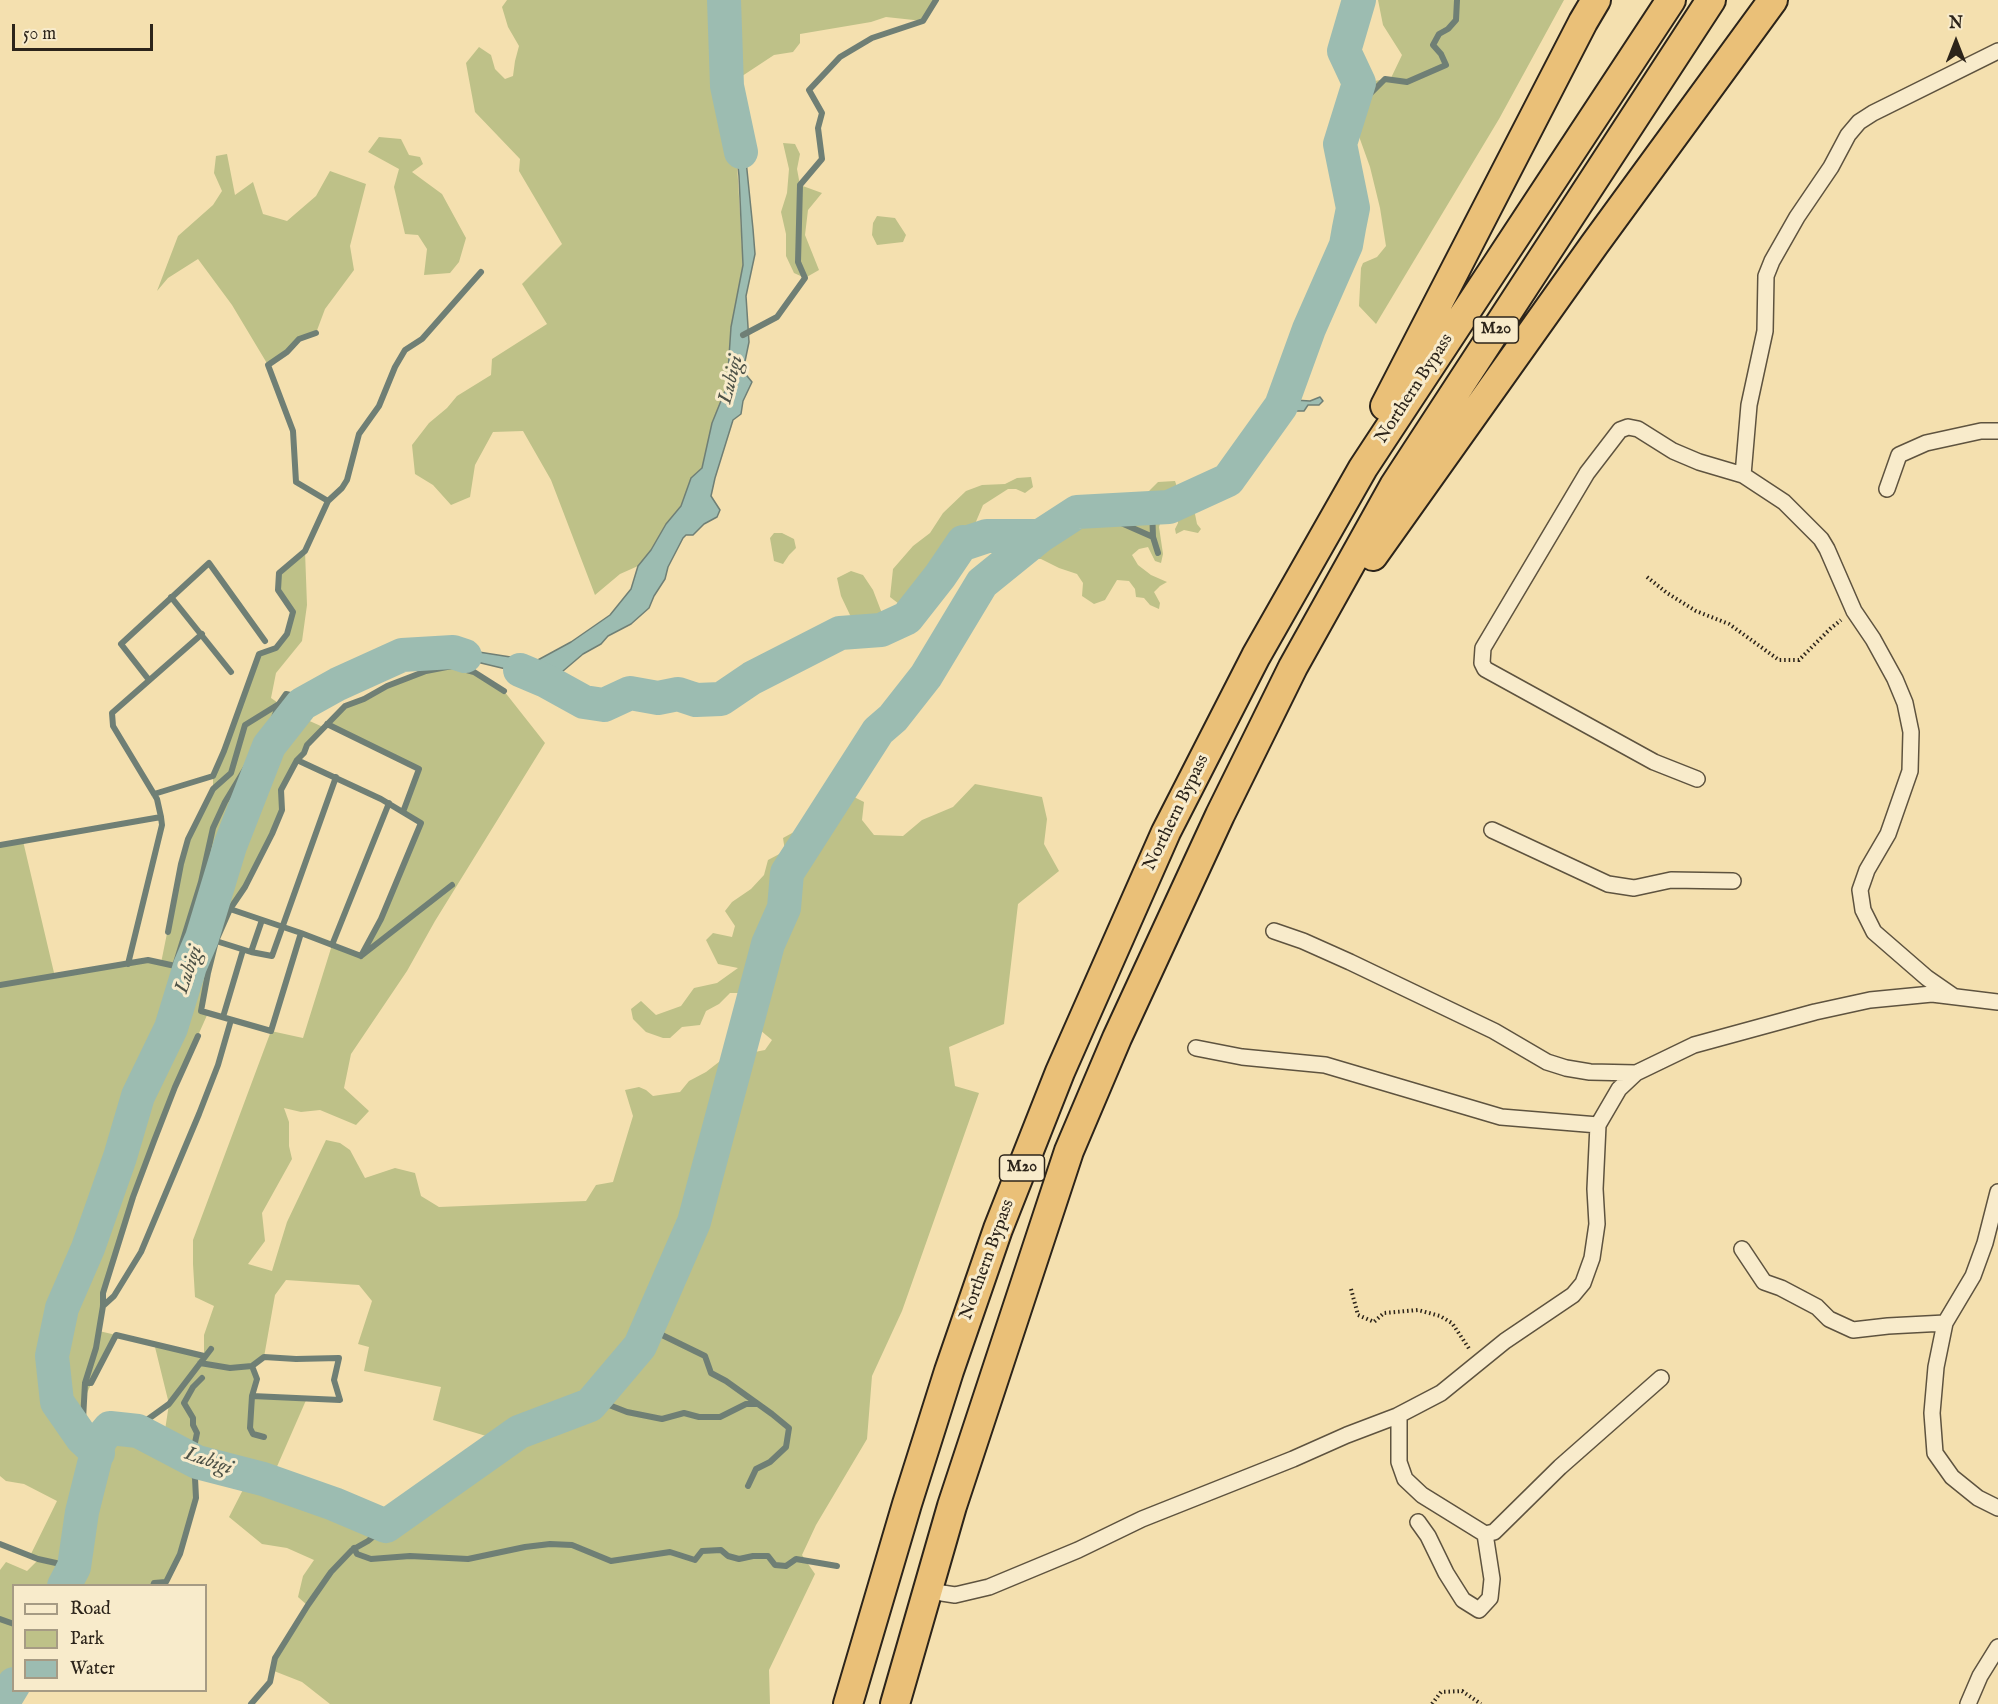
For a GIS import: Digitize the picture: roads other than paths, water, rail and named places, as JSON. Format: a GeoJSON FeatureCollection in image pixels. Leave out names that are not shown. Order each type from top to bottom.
{"type":"FeatureCollection","features":[{"type":"Feature","properties":{"kind":"highway"},"geometry":{"type":"LineString","coordinates":[[1256,656],[1577,32],[1596,0]]}},
{"type":"Feature","properties":{"kind":"highway","name":"Northern Bypass"},"geometry":{"type":"LineString","coordinates":[[848,1704],[945,1382],[1002,1218],[1060,1072],[1161,843],[1256,656],[1363,468],[1671,0]]}},
{"type":"Feature","properties":{"kind":"highway","name":"Northern Bypass"},"geometry":{"type":"LineString","coordinates":[[895,1704],[952,1506],[1069,1151],[1176,909],[1293,667],[1394,486],[1711,0]]}},
{"type":"Feature","properties":{"kind":"highway"},"geometry":{"type":"LineString","coordinates":[[1293,667],[1594,245],[1773,0]]}},
{"type":"Feature","properties":{"kind":"street"},"geometry":{"type":"LineString","coordinates":[[1743,475],[1749,405],[1765,331],[1766,276],[1797,217],[1831,167],[1848,135],[1859,122],[1998,51]]}},
{"type":"Feature","properties":{"kind":"street"},"geometry":{"type":"LineString","coordinates":[[1697,779],[1654,762],[1485,669],[1481,657],[1483,648],[1587,473],[1620,430],[1629,427],[1638,429],[1673,451],[1699,462],[1743,475],[1784,502],[1821,539],[1827,549],[1854,611],[1873,639],[1895,679],[1905,703],[1911,732],[1910,771],[1888,834],[1867,870],[1860,890],[1863,910],[1874,932],[1927,978],[1953,996]]}},
{"type":"Feature","properties":{"kind":"street"},"geometry":{"type":"LineString","coordinates":[[1887,489],[1899,455],[1926,443],[1981,431],[1998,431]]}},
{"type":"Feature","properties":{"kind":"street"},"geometry":{"type":"LineString","coordinates":[[1492,831],[1608,884],[1634,888],[1671,880],[1733,881]]}},
{"type":"Feature","properties":{"kind":"street"},"geometry":{"type":"LineString","coordinates":[[1274,931],[1360,966],[1494,1031],[1547,1062],[1590,1072],[1636,1073]]}},
{"type":"Feature","properties":{"kind":"street"},"geometry":{"type":"LineString","coordinates":[[942,1593],[954,1595],[989,1587],[1078,1550],[1143,1519],[1399,1415],[1442,1393],[1505,1341],[1573,1295],[1583,1283],[1592,1258],[1597,1224],[1598,1125],[1619,1089],[1636,1073],[1694,1045],[1815,1012],[1870,1000],[1932,994],[1998,1002]]}},
{"type":"Feature","properties":{"kind":"street"},"geometry":{"type":"LineString","coordinates":[[1196,1048],[1242,1057],[1325,1065],[1501,1117],[1598,1125]]}},
{"type":"Feature","properties":{"kind":"street"},"geometry":{"type":"LineString","coordinates":[[1998,1192],[1985,1243],[1973,1276],[1945,1323],[1936,1367],[1932,1413],[1935,1452],[1952,1477],[1978,1498],[1998,1508]]}},
{"type":"Feature","properties":{"kind":"street"},"geometry":{"type":"LineString","coordinates":[[1742,1249],[1764,1282],[1781,1288],[1817,1307],[1829,1318],[1853,1330],[1945,1323]]}},
{"type":"Feature","properties":{"kind":"street"},"geometry":{"type":"LineString","coordinates":[[1399,1415],[1399,1462],[1405,1479],[1422,1495],[1485,1534],[1494,1532],[1560,1467],[1661,1378]]}},
{"type":"Feature","properties":{"kind":"street"},"geometry":{"type":"LineString","coordinates":[[1418,1522],[1462,1600],[1479,1610],[1490,1598],[1492,1579],[1485,1534]]}},
{"type":"Feature","properties":{"kind":"street"},"geometry":{"type":"LineString","coordinates":[[1968,1704],[1980,1676],[1998,1647]]}},
{"type":"Feature","properties":{"kind":"water"},"geometry":{"type":"Polygon","coordinates":[[[732,106],[743,131],[755,254],[746,296],[749,342],[743,371],[752,382],[743,401],[741,414],[733,420],[715,478],[711,496],[720,510],[717,517],[704,524],[693,535],[686,535],[683,538],[649,608],[631,624],[608,636],[601,644],[583,654],[556,677],[549,689],[531,689],[510,670],[456,657],[419,654],[434,647],[455,642],[466,650],[536,661],[571,642],[610,615],[631,589],[638,566],[681,506],[691,478],[702,468],[712,423],[727,386],[731,327],[743,265],[739,176],[732,106]]]}},
{"type":"Feature","properties":{"kind":"water"},"geometry":{"type":"Polygon","coordinates":[[[1346,124],[1350,138],[1348,182],[1335,168],[1330,154],[1336,136],[1346,124]]]}},
{"type":"Feature","properties":{"kind":"water"},"geometry":{"type":"Polygon","coordinates":[[[1350,192],[1357,200],[1358,210],[1349,228],[1345,217],[1350,192]]]}},
{"type":"Feature","properties":{"kind":"water"},"geometry":{"type":"Polygon","coordinates":[[[1326,288],[1328,309],[1301,350],[1301,318],[1308,305],[1326,288]]]}},
{"type":"Feature","properties":{"kind":"water"},"geometry":{"type":"Polygon","coordinates":[[[1301,350],[1308,360],[1309,368],[1289,383],[1289,371],[1301,350]]]}},
{"type":"Feature","properties":{"kind":"water"},"geometry":{"type":"Polygon","coordinates":[[[1287,390],[1294,400],[1310,401],[1320,397],[1323,401],[1319,405],[1308,405],[1304,411],[1291,411],[1270,434],[1260,436],[1264,410],[1287,390]]]}},
{"type":"Feature","properties":{"kind":"water"},"geometry":{"type":"Polygon","coordinates":[[[687,686],[709,695],[728,694],[721,707],[706,708],[671,701],[657,706],[623,696],[624,688],[640,687],[650,691],[687,686]]]}},
{"type":"Feature","properties":{"kind":"water"},"geometry":{"type":"Polygon","coordinates":[[[594,700],[611,702],[607,720],[597,707],[585,707],[594,700]]]}},
{"type":"Feature","properties":{"kind":"water"},"geometry":{"type":"Polygon","coordinates":[[[100,1440],[100,1465],[94,1496],[81,1522],[79,1512],[94,1446],[100,1440]]]}},
{"type":"Feature","properties":{"kind":"water"},"geometry":{"type":"Polygon","coordinates":[[[250,1477],[272,1478],[312,1497],[265,1484],[250,1477]]]}},
{"type":"Feature","properties":{"kind":"waterway","name":"Lubigi"},"geometry":{"type":"LineString","coordinates":[[724,0],[727,86],[741,152]]}},
{"type":"Feature","properties":{"kind":"waterway"},"geometry":{"type":"LineString","coordinates":[[743,335],[777,317],[805,278],[798,262],[800,185],[822,159],[818,128],[822,113],[809,90],[840,57],[872,38],[923,21],[936,0]]}},
{"type":"Feature","properties":{"kind":"waterway"},"geometry":{"type":"LineString","coordinates":[[65,1584],[74,1567],[82,1512],[100,1440],[110,1428],[138,1431],[197,1462],[263,1479],[334,1504],[386,1526],[519,1432],[590,1405],[640,1346],[694,1222],[768,944],[784,908],[787,873],[878,731],[893,718],[926,676],[982,583],[1040,536],[1077,512],[1169,507],[1228,480],[1281,406],[1309,329],[1346,245],[1353,208],[1340,144],[1359,83],[1344,51],[1359,0]]}},
{"type":"Feature","properties":{"kind":"waterway"},"geometry":{"type":"LineString","coordinates":[[1354,100],[1369,95],[1385,79],[1407,82],[1446,65],[1441,54],[1433,45],[1439,34],[1448,29],[1456,20],[1457,0]]}},
{"type":"Feature","properties":{"kind":"waterway"},"geometry":{"type":"LineString","coordinates":[[328,501],[347,480],[359,434],[379,406],[395,367],[405,350],[422,339],[481,272]]}},
{"type":"Feature","properties":{"kind":"waterway"},"geometry":{"type":"LineString","coordinates":[[154,794],[213,776],[259,654],[276,648],[287,634],[293,612],[278,590],[279,573],[305,551],[328,501],[296,482],[293,431],[268,365],[287,352],[299,339],[316,333]]}},
{"type":"Feature","properties":{"kind":"waterway"},"geometry":{"type":"LineString","coordinates":[[1152,508],[1153,537]]}},
{"type":"Feature","properties":{"kind":"waterway"},"geometry":{"type":"LineString","coordinates":[[1094,511],[1153,537],[1158,553]]}},
{"type":"Feature","properties":{"kind":"waterway","name":"Lubigi"},"geometry":{"type":"LineString","coordinates":[[520,670],[584,702],[604,705],[630,693],[658,698],[678,694],[696,700],[721,699],[752,678],[840,633],[881,630],[907,618],[963,542],[987,536],[1040,536]]}},
{"type":"Feature","properties":{"kind":"waterway"},"geometry":{"type":"LineString","coordinates":[[149,680],[121,644],[209,563],[265,641]]}},
{"type":"Feature","properties":{"kind":"waterway"},"geometry":{"type":"LineString","coordinates":[[171,597],[231,672]]}},
{"type":"Feature","properties":{"kind":"waterway"},"geometry":{"type":"LineString","coordinates":[[161,817],[157,799],[113,726],[112,713],[202,634]]}},
{"type":"Feature","properties":{"kind":"waterway","name":"Lubigi"},"geometry":{"type":"LineString","coordinates":[[98,1453],[82,1438],[57,1402],[52,1356],[62,1308],[88,1248],[120,1157],[138,1096],[171,1028],[230,846],[269,746],[302,704],[338,684],[402,655],[453,652],[465,656]]}},
{"type":"Feature","properties":{"kind":"waterway"},"geometry":{"type":"LineString","coordinates":[[297,760],[304,753],[307,745],[345,706],[426,671],[452,666],[474,672],[504,691]]}},
{"type":"Feature","properties":{"kind":"waterway"},"geometry":{"type":"LineString","coordinates":[[168,932],[188,839],[213,789],[231,773],[245,725],[279,704],[286,694],[299,697],[321,687],[338,684]]}},
{"type":"Feature","properties":{"kind":"waterway"},"geometry":{"type":"LineString","coordinates":[[175,966],[201,882],[213,828],[225,802],[270,728],[279,704]]}},
{"type":"Feature","properties":{"kind":"waterway"},"geometry":{"type":"LineString","coordinates":[[327,724],[419,769],[403,812]]}},
{"type":"Feature","properties":{"kind":"waterway"},"geometry":{"type":"LineString","coordinates":[[230,909],[245,887],[272,834],[282,810],[281,790],[297,760],[381,799],[421,823],[381,919],[361,956]]}},
{"type":"Feature","properties":{"kind":"waterway"},"geometry":{"type":"LineString","coordinates":[[208,973],[216,941],[272,956],[336,777]]}},
{"type":"Feature","properties":{"kind":"waterway"},"geometry":{"type":"LineString","coordinates":[[332,945],[389,803]]}},
{"type":"Feature","properties":{"kind":"waterway"},"geometry":{"type":"LineString","coordinates":[[0,845],[161,817],[162,825],[128,964]]}},
{"type":"Feature","properties":{"kind":"waterway"},"geometry":{"type":"LineString","coordinates":[[202,938],[216,941],[230,909],[361,956],[452,885]]}},
{"type":"Feature","properties":{"kind":"waterway"},"geometry":{"type":"LineString","coordinates":[[251,952],[262,920]]}},
{"type":"Feature","properties":{"kind":"waterway"},"geometry":{"type":"LineString","coordinates":[[190,966],[208,973],[201,1011],[271,1031],[301,933]]}},
{"type":"Feature","properties":{"kind":"waterway"},"geometry":{"type":"LineString","coordinates":[[223,1017],[243,950]]}},
{"type":"Feature","properties":{"kind":"waterway"},"geometry":{"type":"LineString","coordinates":[[0,985],[148,960],[189,969]]}},
{"type":"Feature","properties":{"kind":"waterway"},"geometry":{"type":"LineString","coordinates":[[103,1306],[114,1296],[141,1252],[199,1114],[218,1065],[231,1020]]}},
{"type":"Feature","properties":{"kind":"waterway"},"geometry":{"type":"LineString","coordinates":[[82,1438],[85,1383],[96,1348],[103,1293],[133,1197],[175,1087],[198,1036]]}},
{"type":"Feature","properties":{"kind":"waterway"},"geometry":{"type":"LineString","coordinates":[[643,1339],[660,1334],[705,1356],[711,1373],[726,1381],[789,1428],[786,1447],[770,1462],[756,1469],[748,1486]]}},
{"type":"Feature","properties":{"kind":"waterway"},"geometry":{"type":"LineString","coordinates":[[85,1383],[91,1383],[116,1335],[204,1356]]}},
{"type":"Feature","properties":{"kind":"waterway"},"geometry":{"type":"LineString","coordinates":[[133,1430],[169,1404],[211,1349]]}},
{"type":"Feature","properties":{"kind":"waterway"},"geometry":{"type":"LineString","coordinates":[[200,1363],[230,1368],[252,1366],[264,1357],[339,1358],[334,1380],[340,1400],[252,1396]]}},
{"type":"Feature","properties":{"kind":"waterway"},"geometry":{"type":"LineString","coordinates":[[252,1366],[257,1379],[252,1396],[250,1428],[253,1434],[264,1437]]}},
{"type":"Feature","properties":{"kind":"waterway"},"geometry":{"type":"LineString","coordinates":[[154,1584],[166,1582],[180,1554],[196,1498],[195,1478],[190,1467],[197,1433],[193,1425],[193,1418],[184,1403],[193,1387],[202,1378]]}},
{"type":"Feature","properties":{"kind":"waterway"},"geometry":{"type":"LineString","coordinates":[[590,1405],[604,1403],[627,1412],[662,1419],[684,1413],[699,1417],[720,1417],[746,1404],[758,1404]]}},
{"type":"Feature","properties":{"kind":"waterway"},"geometry":{"type":"LineString","coordinates":[[251,1704],[270,1682],[275,1658],[331,1572],[352,1550],[368,1541],[386,1526]]}},
{"type":"Feature","properties":{"kind":"waterway"},"geometry":{"type":"LineString","coordinates":[[0,1544],[38,1559],[74,1567]]}},
{"type":"Feature","properties":{"kind":"waterway"},"geometry":{"type":"LineString","coordinates":[[354,1548],[357,1554],[371,1559],[410,1556],[468,1559],[525,1547],[550,1544],[572,1545],[611,1561],[670,1552],[695,1560],[702,1551],[721,1550],[728,1556],[739,1559],[768,1556],[775,1565],[786,1566],[796,1559],[837,1566]]}},
{"type":"Feature","properties":{"kind":"waterway"},"geometry":{"type":"LineString","coordinates":[[0,1619],[12,1623]]}},
{"type":"Feature","properties":{"kind":"waterway","name":"Lubigi"},"geometry":{"type":"LineString","coordinates":[[2,1704],[12,1687]]}}]}
